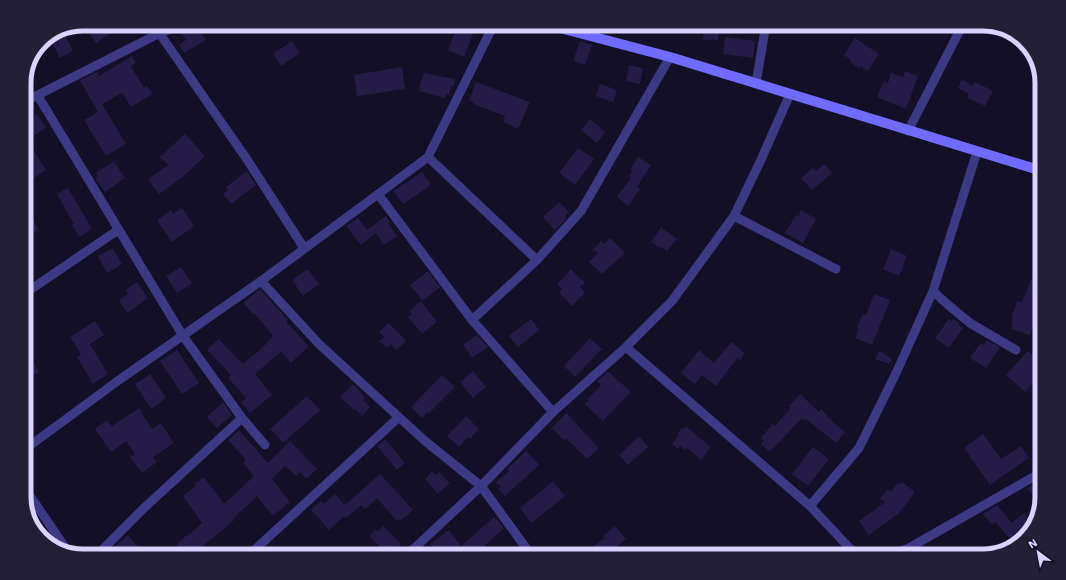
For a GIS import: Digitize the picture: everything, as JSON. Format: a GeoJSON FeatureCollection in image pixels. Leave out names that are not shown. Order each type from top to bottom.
{"type":"FeatureCollection","features":[{"type":"Feature","properties":{"kind":"main road"},"geometry":{"type":"LineString","coordinates":[[588,31],[908,131],[1035,169]]}},
{"type":"Feature","properties":{"kind":"street"},"geometry":{"type":"LineString","coordinates":[[31,99],[165,31]]}},
{"type":"Feature","properties":{"kind":"street"},"geometry":{"type":"LineString","coordinates":[[31,445],[119,380],[261,281],[428,157],[491,31]]}},
{"type":"Feature","properties":{"kind":"street"},"geometry":{"type":"LineString","coordinates":[[756,83],[765,31]]}},
{"type":"Feature","properties":{"kind":"street"},"geometry":{"type":"LineString","coordinates":[[908,131],[959,31]]}},
{"type":"Feature","properties":{"kind":"street"},"geometry":{"type":"LineString","coordinates":[[160,33],[246,158],[304,248]]}},
{"type":"Feature","properties":{"kind":"street"},"geometry":{"type":"LineString","coordinates":[[472,320],[537,260],[580,212],[670,57]]}},
{"type":"Feature","properties":{"kind":"street"},"geometry":{"type":"LineString","coordinates":[[414,549],[481,486],[553,412],[626,347],[672,300],[734,216],[790,94]]}},
{"type":"Feature","properties":{"kind":"street"},"geometry":{"type":"LineString","coordinates":[[38,96],[183,336],[242,418],[265,445]]}},
{"type":"Feature","properties":{"kind":"street"},"geometry":{"type":"LineString","coordinates":[[810,506],[859,448],[897,371],[933,291],[977,152]]}},
{"type":"Feature","properties":{"kind":"street"},"geometry":{"type":"LineString","coordinates":[[428,157],[537,260]]}},
{"type":"Feature","properties":{"kind":"street"},"geometry":{"type":"LineString","coordinates":[[378,194],[472,320],[553,412]]}},
{"type":"Feature","properties":{"kind":"street"},"geometry":{"type":"LineString","coordinates":[[734,216],[836,270]]}},
{"type":"Feature","properties":{"kind":"street"},"geometry":{"type":"LineString","coordinates":[[31,289],[118,230]]}},
{"type":"Feature","properties":{"kind":"street"},"geometry":{"type":"LineString","coordinates":[[261,281],[319,344],[425,441],[481,486],[527,549]]}},
{"type":"Feature","properties":{"kind":"street"},"geometry":{"type":"LineString","coordinates":[[933,291],[970,323],[1016,350]]}},
{"type":"Feature","properties":{"kind":"street"},"geometry":{"type":"LineString","coordinates":[[626,347],[810,506],[850,549]]}},
{"type":"Feature","properties":{"kind":"street"},"geometry":{"type":"LineString","coordinates":[[256,549],[399,417]]}},
{"type":"Feature","properties":{"kind":"street"},"geometry":{"type":"LineString","coordinates":[[103,549],[144,508],[242,418]]}},
{"type":"Feature","properties":{"kind":"street"},"geometry":{"type":"LineString","coordinates":[[909,548],[1035,476]]}},
{"type":"Feature","properties":{"kind":"street"},"geometry":{"type":"LineString","coordinates":[[31,498],[64,545]]}},
{"type":"Feature","properties":{"kind":"building"},"geometry":{"type":"Polygon","coordinates":[[[112,31],[113,32],[96,43],[89,32],[112,31]]]}},
{"type":"Feature","properties":{"kind":"building"},"geometry":{"type":"Polygon","coordinates":[[[200,31],[206,40],[184,53],[179,45],[186,40],[180,32],[200,31]]]}},
{"type":"Feature","properties":{"kind":"building"},"geometry":{"type":"Polygon","coordinates":[[[455,31],[474,31],[464,57],[448,50],[455,31]]]}},
{"type":"Feature","properties":{"kind":"building"},"geometry":{"type":"Polygon","coordinates":[[[704,31],[719,31],[718,40],[703,40],[704,31]]]}},
{"type":"Feature","properties":{"kind":"building"},"geometry":{"type":"Polygon","coordinates":[[[65,35],[73,51],[60,58],[52,42],[65,35]]]}},
{"type":"Feature","properties":{"kind":"building"},"geometry":{"type":"Polygon","coordinates":[[[725,37],[755,41],[753,58],[723,54],[725,37]]]}},
{"type":"Feature","properties":{"kind":"building"},"geometry":{"type":"Polygon","coordinates":[[[855,38],[879,54],[868,71],[860,66],[859,68],[850,62],[851,60],[844,55],[855,38]]]}},
{"type":"Feature","properties":{"kind":"building"},"geometry":{"type":"Polygon","coordinates":[[[292,41],[300,53],[281,66],[273,54],[292,41]]]}},
{"type":"Feature","properties":{"kind":"building"},"geometry":{"type":"Polygon","coordinates":[[[580,41],[592,45],[585,65],[573,61],[580,41]]]}},
{"type":"Feature","properties":{"kind":"building"},"geometry":{"type":"Polygon","coordinates":[[[132,56],[136,63],[131,66],[144,88],[147,86],[152,94],[131,107],[122,93],[102,104],[126,144],[106,156],[84,120],[98,112],[80,80],[97,72],[99,76],[132,56]]]}},
{"type":"Feature","properties":{"kind":"building"},"geometry":{"type":"Polygon","coordinates":[[[629,65],[643,68],[640,84],[626,81],[629,65]]]}},
{"type":"Feature","properties":{"kind":"building"},"geometry":{"type":"Polygon","coordinates":[[[402,67],[405,89],[357,96],[354,75],[402,67]]]}},
{"type":"Feature","properties":{"kind":"building"},"geometry":{"type":"Polygon","coordinates":[[[905,71],[918,76],[906,109],[877,97],[884,81],[888,83],[891,73],[903,77],[905,71]]]}},
{"type":"Feature","properties":{"kind":"building"},"geometry":{"type":"Polygon","coordinates":[[[423,73],[455,79],[453,87],[451,86],[449,95],[446,94],[445,98],[419,91],[423,73]]]}},
{"type":"Feature","properties":{"kind":"building"},"geometry":{"type":"Polygon","coordinates":[[[962,80],[973,86],[975,82],[993,91],[985,106],[967,98],[969,94],[958,88],[962,80]]]}},
{"type":"Feature","properties":{"kind":"building"},"geometry":{"type":"Polygon","coordinates":[[[476,82],[530,102],[518,129],[503,122],[505,116],[473,104],[474,102],[469,100],[476,82]]]}},
{"type":"Feature","properties":{"kind":"building"},"geometry":{"type":"Polygon","coordinates":[[[600,84],[617,90],[613,102],[596,96],[600,84]]]}},
{"type":"Feature","properties":{"kind":"building"},"geometry":{"type":"Polygon","coordinates":[[[37,114],[46,128],[31,138],[31,118],[37,114]]]}},
{"type":"Feature","properties":{"kind":"building"},"geometry":{"type":"Polygon","coordinates":[[[590,119],[605,132],[597,143],[581,130],[590,119]]]}},
{"type":"Feature","properties":{"kind":"building"},"geometry":{"type":"Polygon","coordinates":[[[185,134],[205,156],[184,176],[159,194],[148,179],[168,165],[160,157],[185,134]]]}},
{"type":"Feature","properties":{"kind":"building"},"geometry":{"type":"Polygon","coordinates":[[[578,148],[594,159],[575,185],[559,173],[578,148]]]}},
{"type":"Feature","properties":{"kind":"building"},"geometry":{"type":"Polygon","coordinates":[[[31,149],[46,170],[31,180],[31,149]]]}},
{"type":"Feature","properties":{"kind":"building"},"geometry":{"type":"Polygon","coordinates":[[[638,157],[651,165],[637,187],[640,189],[628,206],[617,197],[631,178],[628,176],[632,171],[630,170],[638,157]]]}},
{"type":"Feature","properties":{"kind":"building"},"geometry":{"type":"Polygon","coordinates":[[[114,161],[125,178],[105,192],[95,178],[98,176],[96,173],[114,161]]]}},
{"type":"Feature","properties":{"kind":"building"},"geometry":{"type":"Polygon","coordinates":[[[824,164],[832,173],[812,190],[801,178],[813,168],[816,171],[824,164]]]}},
{"type":"Feature","properties":{"kind":"building"},"geometry":{"type":"Polygon","coordinates":[[[247,171],[256,185],[231,204],[223,194],[228,190],[226,187],[247,171]]]}},
{"type":"Feature","properties":{"kind":"building"},"geometry":{"type":"Polygon","coordinates":[[[422,172],[431,185],[403,204],[393,191],[422,172]]]}},
{"type":"Feature","properties":{"kind":"building"},"geometry":{"type":"Polygon","coordinates":[[[68,188],[92,229],[79,237],[72,225],[74,224],[57,194],[68,188]]]}},
{"type":"Feature","properties":{"kind":"building"},"geometry":{"type":"Polygon","coordinates":[[[559,202],[569,212],[565,216],[567,218],[555,230],[543,217],[559,202]]]}},
{"type":"Feature","properties":{"kind":"building"},"geometry":{"type":"Polygon","coordinates":[[[182,208],[194,226],[172,242],[157,220],[171,210],[173,214],[182,208]]]}},
{"type":"Feature","properties":{"kind":"building"},"geometry":{"type":"Polygon","coordinates":[[[801,210],[816,219],[803,243],[785,233],[796,215],[798,217],[801,210]]]}},
{"type":"Feature","properties":{"kind":"building"},"geometry":{"type":"Polygon","coordinates":[[[31,216],[39,230],[31,235],[31,216]]]}},
{"type":"Feature","properties":{"kind":"building"},"geometry":{"type":"Polygon","coordinates":[[[386,216],[390,222],[388,223],[397,236],[384,245],[376,233],[361,245],[346,226],[358,218],[367,230],[386,216]]]}},
{"type":"Feature","properties":{"kind":"building"},"geometry":{"type":"Polygon","coordinates":[[[661,227],[677,239],[667,251],[651,242],[661,227]]]}},
{"type":"Feature","properties":{"kind":"building"},"geometry":{"type":"Polygon","coordinates":[[[610,238],[625,253],[602,274],[589,262],[598,253],[593,249],[601,241],[604,244],[610,238]]]}},
{"type":"Feature","properties":{"kind":"building"},"geometry":{"type":"Polygon","coordinates":[[[113,248],[122,264],[107,273],[98,256],[113,248]]]}},
{"type":"Feature","properties":{"kind":"building"},"geometry":{"type":"Polygon","coordinates":[[[891,249],[907,256],[899,276],[883,269],[891,249]]]}},
{"type":"Feature","properties":{"kind":"building"},"geometry":{"type":"Polygon","coordinates":[[[181,267],[192,283],[177,293],[166,276],[181,267]]]}},
{"type":"Feature","properties":{"kind":"building"},"geometry":{"type":"Polygon","coordinates":[[[308,269],[319,284],[303,296],[292,280],[308,269]]]}},
{"type":"Feature","properties":{"kind":"building"},"geometry":{"type":"Polygon","coordinates":[[[571,269],[585,283],[580,287],[585,293],[572,306],[559,293],[562,289],[557,284],[571,269]]]}},
{"type":"Feature","properties":{"kind":"building"},"geometry":{"type":"Polygon","coordinates":[[[428,271],[440,287],[423,301],[410,285],[428,271]]]}},
{"type":"Feature","properties":{"kind":"building"},"geometry":{"type":"Polygon","coordinates":[[[1033,275],[1035,276],[1035,321],[1030,335],[1012,329],[1012,315],[1017,301],[1022,302],[1033,275]]]}},
{"type":"Feature","properties":{"kind":"building"},"geometry":{"type":"Polygon","coordinates":[[[137,282],[148,298],[127,313],[119,300],[128,294],[125,290],[137,282]]]}},
{"type":"Feature","properties":{"kind":"building"},"geometry":{"type":"Polygon","coordinates":[[[260,289],[288,320],[286,322],[309,346],[291,363],[281,352],[255,374],[272,395],[250,413],[241,402],[246,398],[228,378],[231,375],[207,350],[219,339],[243,364],[263,347],[273,336],[254,313],[253,314],[243,303],[260,289]]]}},
{"type":"Feature","properties":{"kind":"building"},"geometry":{"type":"Polygon","coordinates":[[[874,294],[890,300],[872,345],[855,338],[863,313],[866,315],[874,294]]]}},
{"type":"Feature","properties":{"kind":"building"},"geometry":{"type":"Polygon","coordinates":[[[421,301],[437,322],[422,334],[408,317],[412,314],[409,311],[421,301]]]}},
{"type":"Feature","properties":{"kind":"building"},"geometry":{"type":"Polygon","coordinates":[[[531,319],[539,330],[518,347],[509,336],[531,319]]]}},
{"type":"Feature","properties":{"kind":"building"},"geometry":{"type":"Polygon","coordinates":[[[949,319],[951,321],[953,319],[963,328],[949,348],[935,338],[949,319]]]}},
{"type":"Feature","properties":{"kind":"building"},"geometry":{"type":"Polygon","coordinates":[[[95,321],[104,335],[90,344],[108,374],[93,384],[77,357],[81,354],[70,337],[95,321]]]}},
{"type":"Feature","properties":{"kind":"building"},"geometry":{"type":"Polygon","coordinates":[[[389,323],[406,341],[396,350],[391,344],[387,348],[379,341],[384,337],[379,332],[389,323]]]}},
{"type":"Feature","properties":{"kind":"building"},"geometry":{"type":"Polygon","coordinates":[[[477,335],[488,347],[472,358],[463,344],[477,335]]]}},
{"type":"Feature","properties":{"kind":"building"},"geometry":{"type":"Polygon","coordinates":[[[590,338],[602,349],[575,377],[564,366],[590,338]]]}},
{"type":"Feature","properties":{"kind":"building"},"geometry":{"type":"Polygon","coordinates":[[[987,340],[1000,347],[986,368],[970,358],[981,343],[983,345],[987,340]]]}},
{"type":"Feature","properties":{"kind":"building"},"geometry":{"type":"Polygon","coordinates":[[[731,342],[745,353],[740,360],[738,357],[716,386],[702,375],[695,384],[681,373],[699,350],[714,363],[731,342]]]}},
{"type":"Feature","properties":{"kind":"building"},"geometry":{"type":"Polygon","coordinates":[[[177,350],[199,383],[182,394],[160,361],[177,350]]]}},
{"type":"Feature","properties":{"kind":"building"},"geometry":{"type":"Polygon","coordinates":[[[879,351],[892,358],[889,364],[875,359],[879,351]]]}},
{"type":"Feature","properties":{"kind":"building"},"geometry":{"type":"Polygon","coordinates":[[[1028,351],[1035,357],[1035,385],[1033,383],[1025,392],[1006,375],[1028,351]]]}},
{"type":"Feature","properties":{"kind":"building"},"geometry":{"type":"Polygon","coordinates":[[[31,359],[39,372],[31,377],[31,359]]]}},
{"type":"Feature","properties":{"kind":"building"},"geometry":{"type":"Polygon","coordinates":[[[473,371],[486,387],[473,398],[460,382],[473,371]]]}},
{"type":"Feature","properties":{"kind":"building"},"geometry":{"type":"Polygon","coordinates":[[[608,371],[631,392],[603,421],[585,404],[589,400],[587,399],[601,385],[597,381],[608,371]]]}},
{"type":"Feature","properties":{"kind":"building"},"geometry":{"type":"Polygon","coordinates":[[[150,374],[166,398],[151,409],[135,384],[150,374]]]}},
{"type":"Feature","properties":{"kind":"building"},"geometry":{"type":"Polygon","coordinates":[[[442,375],[455,387],[422,418],[411,407],[442,375]]]}},
{"type":"Feature","properties":{"kind":"building"},"geometry":{"type":"Polygon","coordinates":[[[353,384],[366,398],[363,400],[370,407],[362,416],[340,397],[353,384]]]}},
{"type":"Feature","properties":{"kind":"building"},"geometry":{"type":"Polygon","coordinates":[[[800,394],[819,412],[821,409],[827,415],[826,416],[845,432],[836,443],[806,419],[804,421],[802,418],[770,452],[761,444],[764,441],[761,438],[773,424],[775,426],[791,408],[789,406],[800,394]]]}},
{"type":"Feature","properties":{"kind":"building"},"geometry":{"type":"Polygon","coordinates":[[[307,396],[320,410],[283,443],[270,429],[307,396]]]}},
{"type":"Feature","properties":{"kind":"building"},"geometry":{"type":"Polygon","coordinates":[[[223,402],[232,415],[217,428],[207,417],[223,402]]]}},
{"type":"Feature","properties":{"kind":"building"},"geometry":{"type":"Polygon","coordinates":[[[139,408],[152,429],[161,423],[174,443],[153,457],[157,462],[142,473],[130,457],[135,454],[126,441],[111,452],[95,429],[107,420],[112,426],[139,408]]]}},
{"type":"Feature","properties":{"kind":"building"},"geometry":{"type":"Polygon","coordinates":[[[566,413],[599,448],[587,459],[566,438],[564,440],[552,428],[566,413]]]}},
{"type":"Feature","properties":{"kind":"building"},"geometry":{"type":"Polygon","coordinates":[[[466,416],[479,429],[470,439],[468,437],[459,447],[447,436],[466,416]]]}},
{"type":"Feature","properties":{"kind":"building"},"geometry":{"type":"Polygon","coordinates":[[[686,426],[711,447],[701,460],[687,448],[685,450],[680,446],[678,449],[672,444],[679,435],[677,434],[686,426]]]}},
{"type":"Feature","properties":{"kind":"building"},"geometry":{"type":"Polygon","coordinates":[[[239,430],[268,463],[290,441],[317,469],[306,479],[300,472],[296,476],[285,466],[272,479],[290,502],[273,516],[257,496],[233,519],[234,520],[202,547],[204,549],[173,549],[189,533],[190,534],[202,523],[183,496],[196,486],[194,484],[204,477],[224,504],[254,476],[243,463],[246,460],[228,440],[239,430]]]}},
{"type":"Feature","properties":{"kind":"building"},"geometry":{"type":"Polygon","coordinates":[[[983,434],[1001,459],[1021,446],[1029,458],[990,485],[964,448],[983,434]]]}},
{"type":"Feature","properties":{"kind":"building"},"geometry":{"type":"Polygon","coordinates":[[[639,436],[648,447],[628,465],[619,455],[639,436]]]}},
{"type":"Feature","properties":{"kind":"building"},"geometry":{"type":"Polygon","coordinates":[[[385,439],[405,463],[397,470],[377,446],[385,439]]]}},
{"type":"Feature","properties":{"kind":"building"},"geometry":{"type":"Polygon","coordinates":[[[813,447],[829,459],[808,486],[792,474],[813,447]]]}},
{"type":"Feature","properties":{"kind":"building"},"geometry":{"type":"Polygon","coordinates":[[[526,451],[539,465],[505,496],[498,489],[501,487],[496,482],[509,471],[507,469],[526,451]]]}},
{"type":"Feature","properties":{"kind":"building"},"geometry":{"type":"Polygon","coordinates":[[[432,471],[436,475],[439,472],[450,483],[438,494],[425,479],[432,471]]]}},
{"type":"Feature","properties":{"kind":"building"},"geometry":{"type":"Polygon","coordinates":[[[380,474],[413,510],[401,520],[400,519],[397,521],[377,498],[365,509],[361,505],[346,518],[344,516],[329,530],[311,510],[321,501],[324,504],[335,494],[345,505],[380,474]]]}},
{"type":"Feature","properties":{"kind":"building"},"geometry":{"type":"Polygon","coordinates":[[[553,481],[565,496],[531,523],[520,508],[553,481]]]}},
{"type":"Feature","properties":{"kind":"building"},"geometry":{"type":"Polygon","coordinates":[[[902,482],[915,492],[899,513],[869,535],[859,521],[885,502],[880,499],[887,489],[891,492],[898,483],[900,484],[902,482]]]}},
{"type":"Feature","properties":{"kind":"building"},"geometry":{"type":"Polygon","coordinates":[[[1035,483],[1035,500],[1032,497],[1034,496],[1027,488],[1035,483]]]}},
{"type":"Feature","properties":{"kind":"building"},"geometry":{"type":"Polygon","coordinates":[[[997,505],[1012,523],[1024,513],[1030,520],[1022,532],[1018,532],[1018,536],[1011,540],[995,522],[992,525],[983,514],[997,505]]]}},
{"type":"Feature","properties":{"kind":"building"},"geometry":{"type":"Polygon","coordinates":[[[494,517],[504,528],[482,549],[430,549],[433,547],[430,544],[449,530],[461,546],[494,517]]]}},
{"type":"Feature","properties":{"kind":"building"},"geometry":{"type":"Polygon","coordinates":[[[383,526],[401,544],[396,549],[382,549],[369,536],[375,529],[377,532],[383,526]]]}},
{"type":"Feature","properties":{"kind":"building"},"geometry":{"type":"Polygon","coordinates":[[[615,526],[626,539],[614,549],[589,549],[605,538],[603,536],[615,526]]]}},
{"type":"Feature","properties":{"kind":"building"},"geometry":{"type":"Polygon","coordinates":[[[128,535],[140,549],[114,549],[113,548],[128,535]]]}}]}
